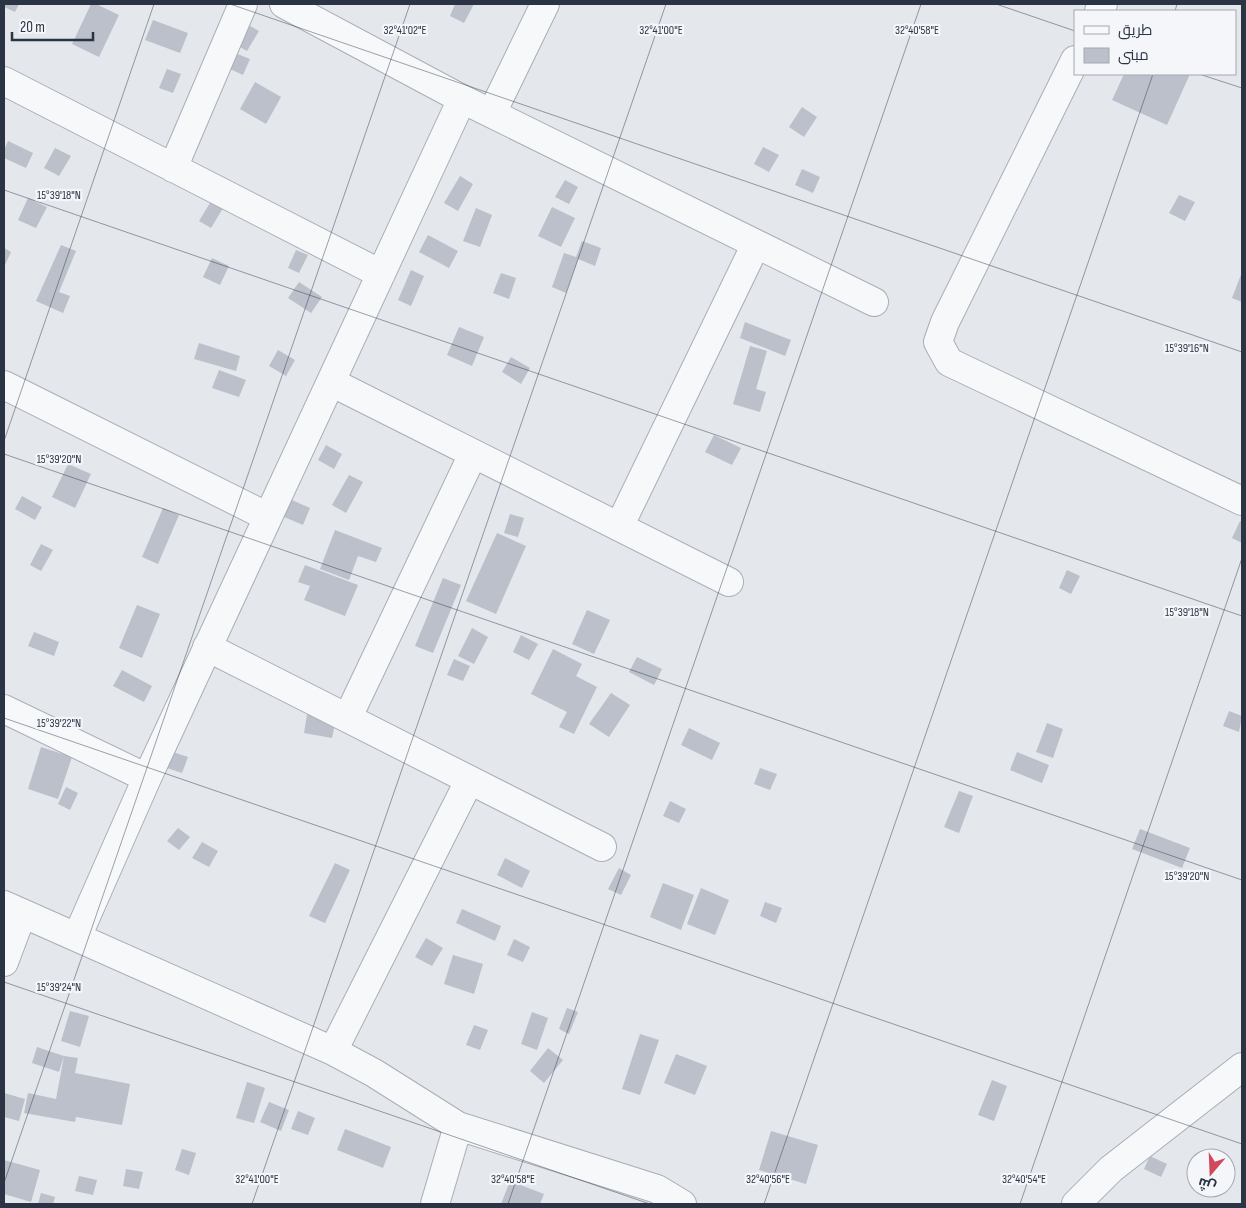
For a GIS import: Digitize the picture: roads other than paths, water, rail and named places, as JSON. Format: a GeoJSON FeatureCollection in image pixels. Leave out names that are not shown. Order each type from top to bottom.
{"type":"FeatureCollection","features":[{"type":"Feature","properties":{"kind":"street"},"geometry":{"type":"LineString","coordinates":[[173,168],[243,4]]}},
{"type":"Feature","properties":{"kind":"street"},"geometry":{"type":"LineString","coordinates":[[284,4],[462,99],[874,302]]}},
{"type":"Feature","properties":{"kind":"street"},"geometry":{"type":"LineString","coordinates":[[492,114],[545,4]]}},
{"type":"Feature","properties":{"kind":"street"},"geometry":{"type":"LineString","coordinates":[[1074,62],[945,322],[938,342],[949,362],[1242,501]]}},
{"type":"Feature","properties":{"kind":"street"},"geometry":{"type":"LineString","coordinates":[[4,81],[381,274]]}},
{"type":"Feature","properties":{"kind":"street"},"geometry":{"type":"LineString","coordinates":[[77,937],[146,778],[462,99]]}},
{"type":"Feature","properties":{"kind":"street"},"geometry":{"type":"LineString","coordinates":[[619,527],[756,244]]}},
{"type":"Feature","properties":{"kind":"street"},"geometry":{"type":"LineString","coordinates":[[331,382],[730,582]]}},
{"type":"Feature","properties":{"kind":"street"},"geometry":{"type":"LineString","coordinates":[[4,385],[268,517]]}},
{"type":"Feature","properties":{"kind":"street"},"geometry":{"type":"LineString","coordinates":[[348,717],[473,454]]}},
{"type":"Feature","properties":{"kind":"street"},"geometry":{"type":"LineString","coordinates":[[207,647],[348,717],[602,848]]}},
{"type":"Feature","properties":{"kind":"street"},"geometry":{"type":"LineString","coordinates":[[4,709],[146,778]]}},
{"type":"Feature","properties":{"kind":"street"},"geometry":{"type":"LineString","coordinates":[[333,1051],[469,781]]}},
{"type":"Feature","properties":{"kind":"street"},"geometry":{"type":"LineString","coordinates":[[4,962],[13,909],[333,1051],[374,1073],[458,1126],[657,1190],[682,1204]]}},
{"type":"Feature","properties":{"kind":"street"},"geometry":{"type":"LineString","coordinates":[[1076,1204],[1111,1169],[1242,1067]]}},
{"type":"Feature","properties":{"kind":"street"},"geometry":{"type":"LineString","coordinates":[[435,1204],[458,1126]]}}]}
